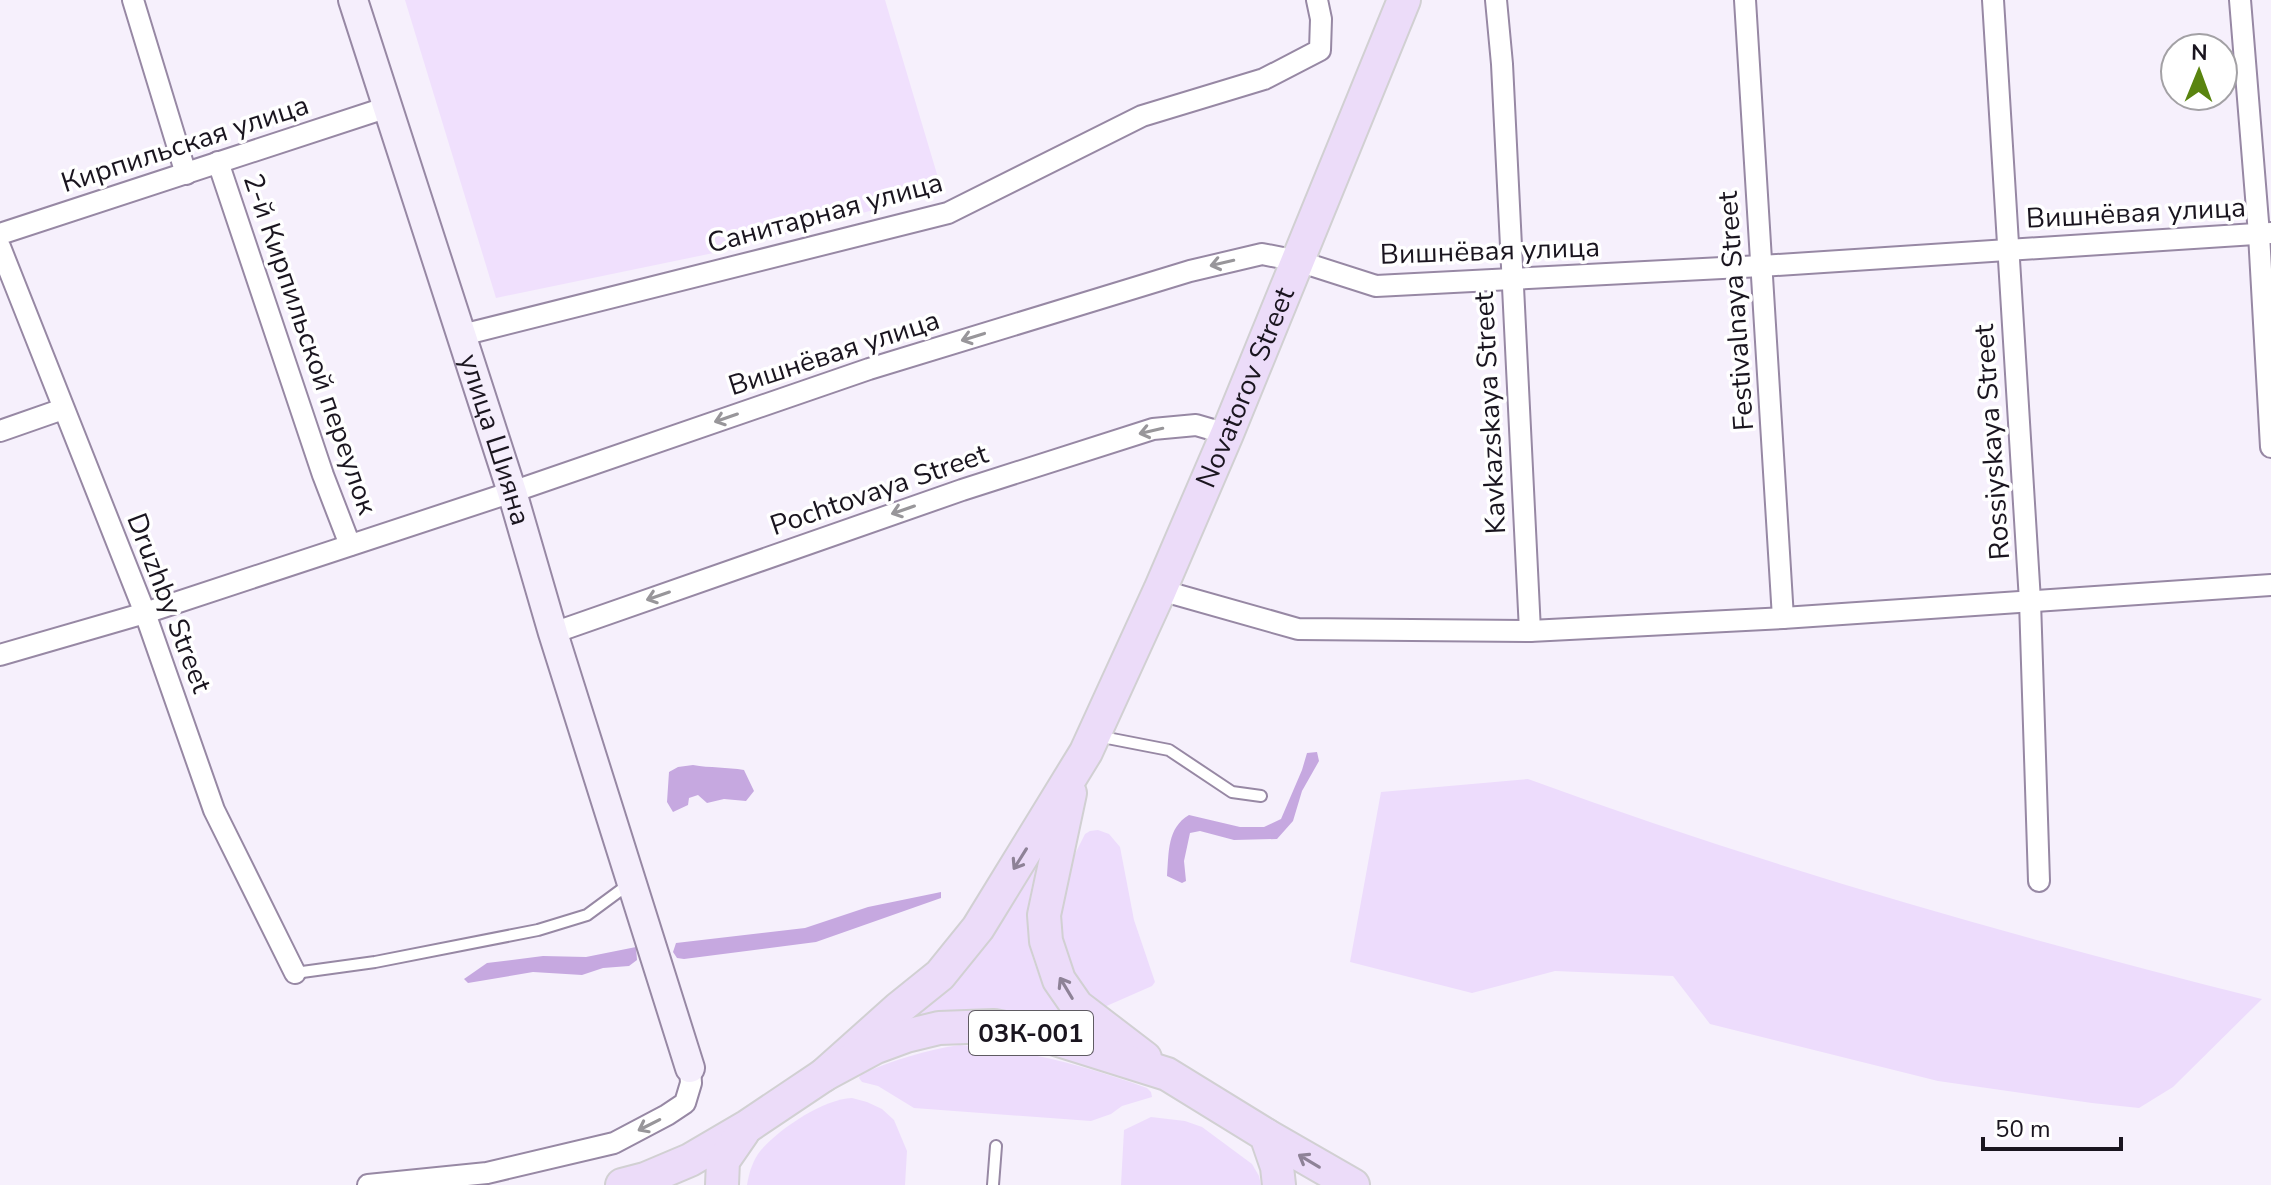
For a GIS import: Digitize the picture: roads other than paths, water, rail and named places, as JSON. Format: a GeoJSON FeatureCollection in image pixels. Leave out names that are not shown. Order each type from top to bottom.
{"type":"FeatureCollection","features":[{"type":"Feature","properties":{"kind":"main road","name":"Novatorov Street"},"geometry":{"type":"LineString","coordinates":[[824,1075],[940,975],[978,928],[1095,735],[1227,434],[1404,0]]}},
{"type":"Feature","properties":{"kind":"main road"},"geometry":{"type":"LineString","coordinates":[[1075,769],[1044,915],[1046,941],[1059,980],[1077,1006],[1167,1074]]}},
{"type":"Feature","properties":{"kind":"main road","name":"03К-001"},"geometry":{"type":"LineString","coordinates":[[622,1185],[690,1160],[824,1075],[876,1047],[939,1028],[994,1026],[1046,1036],[1167,1074],[1353,1185]]}},
{"type":"Feature","properties":{"kind":"main road","name":"03К-001"},"geometry":{"type":"LineString","coordinates":[[722,1185],[723,1161],[748,1126]]}},
{"type":"Feature","properties":{"kind":"main road"},"geometry":{"type":"LineString","coordinates":[[1266,1135],[1277,1167],[1279,1185]]}},
{"type":"Feature","properties":{"kind":"street"},"geometry":{"type":"LineString","coordinates":[[133,0],[186,174]]}},
{"type":"Feature","properties":{"kind":"street","name":"улица Шияна"},"geometry":{"type":"LineString","coordinates":[[353,0],[512,492],[553,633],[690,1068]]}},
{"type":"Feature","properties":{"kind":"street","name":"Санитарная улица"},"geometry":{"type":"LineString","coordinates":[[462,335],[948,213],[1142,116],[1264,79],[1320,50],[1321,19],[1317,0]]}},
{"type":"Feature","properties":{"kind":"street","name":"Kavkazskaya Street"},"geometry":{"type":"LineString","coordinates":[[1496,0],[1502,64],[1530,631]]}},
{"type":"Feature","properties":{"kind":"street","name":"Festivalnaya Street"},"geometry":{"type":"LineString","coordinates":[[1745,0],[1783,618]]}},
{"type":"Feature","properties":{"kind":"street","name":"Rossiyskaya Street"},"geometry":{"type":"LineString","coordinates":[[1993,0],[2030,601],[2039,881]]}},
{"type":"Feature","properties":{"kind":"street"},"geometry":{"type":"LineString","coordinates":[[2240,0],[2265,234],[2271,447]]}},
{"type":"Feature","properties":{"kind":"street","name":"Кирпильская улица"},"geometry":{"type":"LineString","coordinates":[[0,234],[388,107]]}},
{"type":"Feature","properties":{"kind":"street","name":"2-й Кирпильской переулок"},"geometry":{"type":"LineString","coordinates":[[218,162],[323,475],[350,545]]}},
{"type":"Feature","properties":{"kind":"street","name":"Вишнёвая улица"},"geometry":{"type":"LineString","coordinates":[[0,655],[145,613],[512,492],[869,369],[1190,271],[1262,254],[1298,261],[1376,286],[1761,266],[2265,234]]}},
{"type":"Feature","properties":{"kind":"street","name":"Druzhby Street"},"geometry":{"type":"LineString","coordinates":[[0,247],[145,613],[214,810],[295,973]]}},
{"type":"Feature","properties":{"kind":"street"},"geometry":{"type":"LineString","coordinates":[[0,431],[63,409]]}},
{"type":"Feature","properties":{"kind":"street","name":"Pochtovaya Street"},"geometry":{"type":"LineString","coordinates":[[553,633],[962,490],[1153,429],[1196,425],[1227,434]]}},
{"type":"Feature","properties":{"kind":"street"},"geometry":{"type":"LineString","coordinates":[[1160,590],[1298,629],[1530,631],[1783,618],[2271,585]]}},
{"type":"Feature","properties":{"kind":"street"},"geometry":{"type":"LineString","coordinates":[[368,1185],[487,1173],[614,1143],[685,1103],[691,1083],[690,1068]]}},
{"type":"Feature","properties":{"kind":"lane"},"geometry":{"type":"LineString","coordinates":[[1095,735],[1169,750],[1232,792],[1261,796]]}},
{"type":"Feature","properties":{"kind":"lane"},"geometry":{"type":"LineString","coordinates":[[295,973],[389,959],[538,930],[587,915],[632,881]]}},
{"type":"Feature","properties":{"kind":"lane"},"geometry":{"type":"LineString","coordinates":[[993,1185],[996,1146]]}}]}
